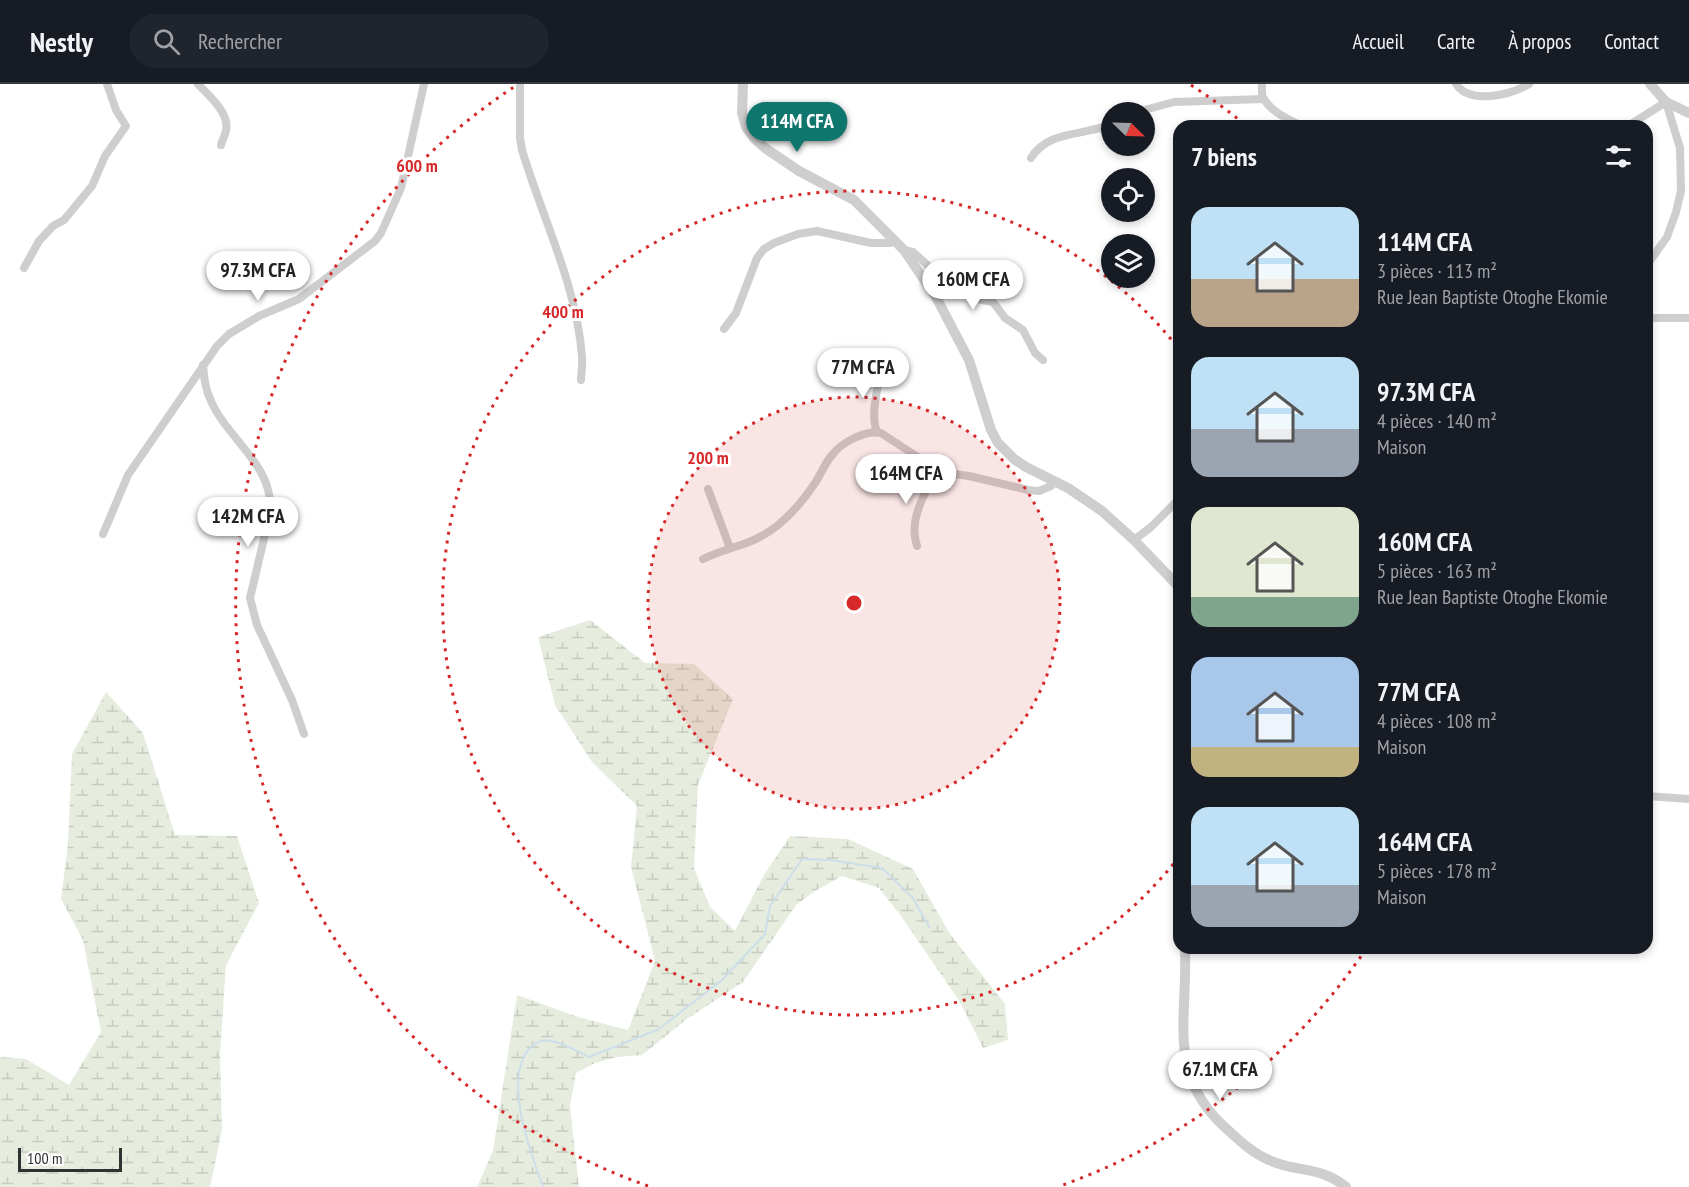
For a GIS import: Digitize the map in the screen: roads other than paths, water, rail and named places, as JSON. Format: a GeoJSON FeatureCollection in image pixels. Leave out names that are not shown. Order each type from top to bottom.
{"type":"FeatureCollection","features":[{"type":"Feature","properties":{"kind":"street"},"geometry":{"type":"LineString","coordinates":[[24,268],[39,241],[53,226],[64,220],[92,186],[105,156],[126,126],[116,110],[107,84]]}},
{"type":"Feature","properties":{"kind":"street"},"geometry":{"type":"LineString","coordinates":[[198,84],[218,106],[226,122],[226,131],[221,145]]}},
{"type":"Feature","properties":{"kind":"street"},"geometry":{"type":"LineString","coordinates":[[103,534],[128,475],[203,365],[229,334],[259,316],[298,299],[375,241],[381,233],[401,188],[424,84]]}},
{"type":"Feature","properties":{"kind":"street"},"geometry":{"type":"LineString","coordinates":[[520,84],[522,150],[557,250],[572,302],[582,359],[581,380]]}},
{"type":"Feature","properties":{"kind":"street"},"geometry":{"type":"LineString","coordinates":[[743,84],[742,112],[746,127],[754,138],[799,171],[854,200],[904,249],[936,297],[969,360],[991,429],[998,443],[1020,463],[1068,488],[1102,511],[1173,581]]}},
{"type":"Feature","properties":{"kind":"street"},"geometry":{"type":"LineString","coordinates":[[1262,84],[1263,99]]}},
{"type":"Feature","properties":{"kind":"street"},"geometry":{"type":"LineString","coordinates":[[1456,84],[1464,92],[1488,96],[1518,90],[1529,84]]}},
{"type":"Feature","properties":{"kind":"street"},"geometry":{"type":"LineString","coordinates":[[1650,84],[1666,102],[1689,113]]}},
{"type":"Feature","properties":{"kind":"street"},"geometry":{"type":"LineString","coordinates":[[1155,107],[1174,102],[1263,99],[1281,115],[1291,120]]}},
{"type":"Feature","properties":{"kind":"street"},"geometry":{"type":"LineString","coordinates":[[1638,120],[1666,102]]}},
{"type":"Feature","properties":{"kind":"street"},"geometry":{"type":"LineString","coordinates":[[1653,257],[1667,237],[1681,191],[1680,148],[1666,102]]}},
{"type":"Feature","properties":{"kind":"street"},"geometry":{"type":"LineString","coordinates":[[1031,158],[1036,150],[1050,139],[1101,128]]}},
{"type":"Feature","properties":{"kind":"street"},"geometry":{"type":"LineString","coordinates":[[724,329],[736,313],[757,258],[764,249],[774,243],[798,234],[817,231],[871,243],[891,243],[889,235]]}},
{"type":"Feature","properties":{"kind":"street"},"geometry":{"type":"LineString","coordinates":[[904,249],[913,252],[945,281],[978,299],[993,302],[1005,318],[1023,330],[1035,353],[1043,360]]}},
{"type":"Feature","properties":{"kind":"street"},"geometry":{"type":"LineString","coordinates":[[1653,318],[1689,318]]}},
{"type":"Feature","properties":{"kind":"street"},"geometry":{"type":"LineString","coordinates":[[877,432],[873,417],[882,361]]}},
{"type":"Feature","properties":{"kind":"street"},"geometry":{"type":"LineString","coordinates":[[203,365],[211,403],[248,452],[268,489],[271,500],[270,513],[250,598],[257,625],[292,700],[304,734]]}},
{"type":"Feature","properties":{"kind":"street"},"geometry":{"type":"LineString","coordinates":[[703,559],[759,539],[779,525],[799,506],[832,454],[849,441],[864,434],[877,432],[938,469],[1028,490],[1045,489],[1055,481]]}},
{"type":"Feature","properties":{"kind":"street"},"geometry":{"type":"LineString","coordinates":[[917,546],[913,536],[915,520],[922,499],[938,469]]}},
{"type":"Feature","properties":{"kind":"street"},"geometry":{"type":"LineString","coordinates":[[708,489],[730,549]]}},
{"type":"Feature","properties":{"kind":"street"},"geometry":{"type":"LineString","coordinates":[[1134,540],[1173,505]]}},
{"type":"Feature","properties":{"kind":"street"},"geometry":{"type":"LineString","coordinates":[[1653,796],[1689,799]]}},
{"type":"Feature","properties":{"kind":"street"},"geometry":{"type":"LineString","coordinates":[[1185,954],[1183,1047],[1197,1094],[1220,1123],[1255,1152],[1283,1165],[1320,1171],[1335,1178],[1346,1187]]}},
{"type":"Feature","properties":{"kind":"waterway"},"geometry":{"type":"LineString","coordinates":[[543,1187],[526,1136],[518,1096],[522,1060],[531,1047],[540,1041],[548,1040],[589,1057],[659,1029],[722,980],[765,934],[770,906],[802,859],[830,860],[882,868],[913,898],[929,927]]}}]}
